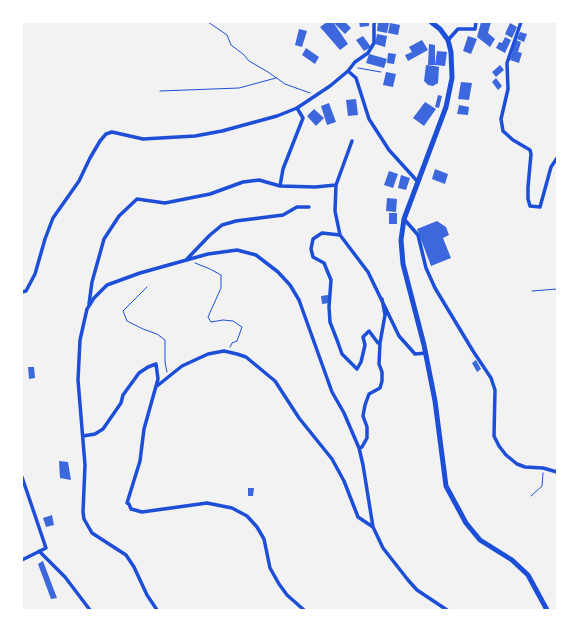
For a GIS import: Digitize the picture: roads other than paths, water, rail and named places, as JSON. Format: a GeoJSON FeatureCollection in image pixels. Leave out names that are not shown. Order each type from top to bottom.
{"type":"FeatureCollection","features":[{"type":"Feature","properties":{"kind":"main road"},"geometry":{"type":"LineString","coordinates":[[431,22],[440,29],[448,40],[452,78],[446,107],[404,219],[401,240],[403,264],[426,353],[435,401],[446,486],[466,523],[480,540],[512,560],[528,575],[547,610]]}},
{"type":"Feature","properties":{"kind":"street"},"geometry":{"type":"LineString","coordinates":[[22,292],[26,291],[34,274],[44,239],[53,218],[80,181],[97,146],[106,134],[112,132],[143,139],[195,136],[222,131],[277,116],[297,108],[330,86],[368,53],[374,43],[375,22]]}},
{"type":"Feature","properties":{"kind":"street"},"geometry":{"type":"LineString","coordinates":[[448,40],[458,29],[475,28],[476,22]]}},
{"type":"Feature","properties":{"kind":"street"},"geometry":{"type":"LineString","coordinates":[[521,22],[507,63],[508,89],[501,119],[503,131],[513,140],[530,150],[528,199],[530,206],[540,207],[552,168],[557,158]]}},
{"type":"Feature","properties":{"kind":"street"},"geometry":{"type":"LineString","coordinates":[[348,71],[356,78],[369,119],[389,150],[418,182]]}},
{"type":"Feature","properties":{"kind":"street"},"geometry":{"type":"LineString","coordinates":[[280,186],[283,169],[303,118],[297,108]]}},
{"type":"Feature","properties":{"kind":"street"},"geometry":{"type":"LineString","coordinates":[[352,141],[336,185],[334,211],[340,235],[368,272],[399,336],[415,354],[426,353]]}},
{"type":"Feature","properties":{"kind":"street"},"geometry":{"type":"LineString","coordinates":[[89,306],[92,282],[104,239],[119,216],[137,199],[165,203],[210,194],[243,182],[259,180],[280,186],[315,187],[336,185]]}},
{"type":"Feature","properties":{"kind":"street"},"geometry":{"type":"LineString","coordinates":[[186,260],[222,225],[236,220],[282,215],[297,207],[310,207]]}},
{"type":"Feature","properties":{"kind":"street"},"geometry":{"type":"LineString","coordinates":[[404,219],[418,235],[426,268],[435,288],[491,378],[495,390],[494,436],[499,446],[506,456],[517,464],[525,467],[543,468],[557,472]]}},
{"type":"Feature","properties":{"kind":"street"},"geometry":{"type":"LineString","coordinates":[[340,235],[322,233],[313,239],[311,249],[313,257],[324,263],[331,280],[329,307],[332,328],[342,354],[357,369],[361,362],[365,345],[363,337],[369,331],[380,344]]}},
{"type":"Feature","properties":{"kind":"street"},"geometry":{"type":"LineString","coordinates":[[157,610],[126,554],[92,533],[84,519],[85,465],[78,380],[80,340],[87,309],[94,298],[107,285],[140,273],[208,254],[237,250],[256,255],[282,276],[299,300],[332,392],[344,413],[359,448],[373,527],[383,548],[417,590],[447,610]]}},
{"type":"Feature","properties":{"kind":"street"},"geometry":{"type":"LineString","coordinates":[[359,448],[362,447],[367,438],[367,426],[363,416],[365,405],[369,394],[380,388],[382,381],[382,372],[379,364],[380,344],[385,315],[382,299]]}},
{"type":"Feature","properties":{"kind":"street"},"geometry":{"type":"LineString","coordinates":[[156,387],[182,366],[208,354],[227,351],[246,357],[275,381],[299,418],[332,459],[344,481],[358,517],[373,527]]}},
{"type":"Feature","properties":{"kind":"street"},"geometry":{"type":"LineString","coordinates":[[82,436],[95,434],[104,429],[138,373],[156,364],[158,379],[144,429],[140,461],[127,503],[131,509],[142,512],[207,504],[232,508],[246,516],[257,526],[264,539],[270,568],[279,584],[304,610]]}},
{"type":"Feature","properties":{"kind":"street"},"geometry":{"type":"LineString","coordinates":[[22,477],[46,548],[22,560]]}},
{"type":"Feature","properties":{"kind":"street"},"geometry":{"type":"LineString","coordinates":[[39,551],[65,577],[90,610]]}}]}
